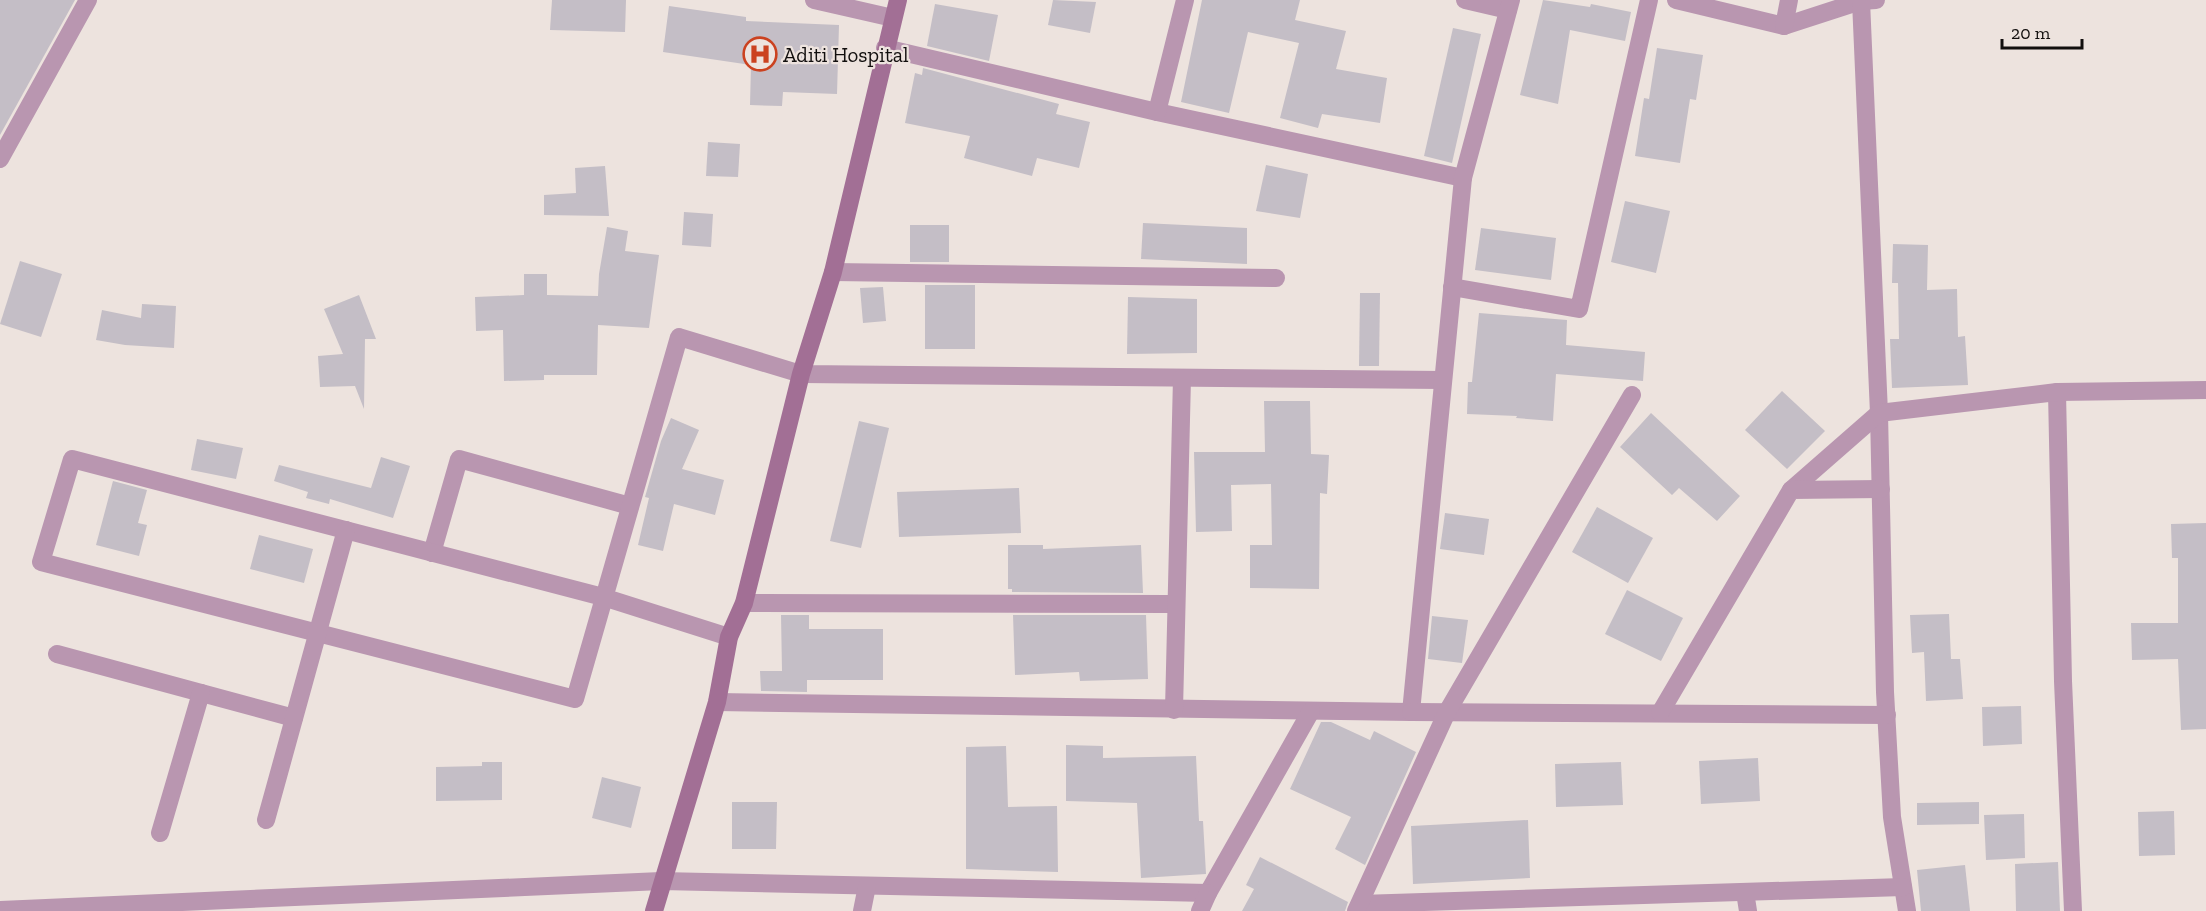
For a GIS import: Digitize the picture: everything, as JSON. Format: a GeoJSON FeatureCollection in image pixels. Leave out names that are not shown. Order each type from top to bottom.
{"type":"FeatureCollection","features":[{"type":"Feature","properties":{"kind":"main road"},"geometry":{"type":"LineString","coordinates":[[654,911],[661,881],[717,702],[729,637],[744,603],[801,374],[833,272],[898,0]]}},
{"type":"Feature","properties":{"kind":"street"},"geometry":{"type":"LineString","coordinates":[[0,159],[88,0]]}},
{"type":"Feature","properties":{"kind":"street"},"geometry":{"type":"LineString","coordinates":[[814,0],[893,18]]}},
{"type":"Feature","properties":{"kind":"street"},"geometry":{"type":"LineString","coordinates":[[1157,112],[1185,0]]}},
{"type":"Feature","properties":{"kind":"street"},"geometry":{"type":"LineString","coordinates":[[1411,712],[1463,178],[1510,5],[1465,0]]}},
{"type":"Feature","properties":{"kind":"street"},"geometry":{"type":"LineString","coordinates":[[1452,287],[1579,309],[1649,0]]}},
{"type":"Feature","properties":{"kind":"street"},"geometry":{"type":"LineString","coordinates":[[1676,0],[1784,26],[1868,1],[1887,715],[1892,817],[1907,911]]}},
{"type":"Feature","properties":{"kind":"street"},"geometry":{"type":"LineString","coordinates":[[1784,26],[1790,0]]}},
{"type":"Feature","properties":{"kind":"street"},"geometry":{"type":"LineString","coordinates":[[885,48],[1157,112],[1463,178]]}},
{"type":"Feature","properties":{"kind":"street"},"geometry":{"type":"LineString","coordinates":[[833,272],[1276,278]]}},
{"type":"Feature","properties":{"kind":"street"},"geometry":{"type":"LineString","coordinates":[[729,637],[603,597],[72,459],[41,562],[575,699],[603,597],[680,337],[801,374],[1443,380]]}},
{"type":"Feature","properties":{"kind":"street"},"geometry":{"type":"LineString","coordinates":[[1174,710],[1182,378]]}},
{"type":"Feature","properties":{"kind":"street"},"geometry":{"type":"LineString","coordinates":[[1660,713],[1791,490],[1879,413],[2057,392],[2206,390]]}},
{"type":"Feature","properties":{"kind":"street"},"geometry":{"type":"LineString","coordinates":[[2057,392],[2063,681],[2073,911]]}},
{"type":"Feature","properties":{"kind":"street"},"geometry":{"type":"LineString","coordinates":[[1632,395],[1447,712],[1358,908],[1552,905],[1745,892],[1903,887]]}},
{"type":"Feature","properties":{"kind":"street"},"geometry":{"type":"LineString","coordinates":[[432,553],[459,459],[630,506]]}},
{"type":"Feature","properties":{"kind":"street"},"geometry":{"type":"LineString","coordinates":[[1791,490],[1881,489]]}},
{"type":"Feature","properties":{"kind":"street"},"geometry":{"type":"LineString","coordinates":[[266,820],[346,530]]}},
{"type":"Feature","properties":{"kind":"street"},"geometry":{"type":"LineString","coordinates":[[744,603],[1176,604]]}},
{"type":"Feature","properties":{"kind":"street"},"geometry":{"type":"LineString","coordinates":[[57,654],[294,718]]}},
{"type":"Feature","properties":{"kind":"street"},"geometry":{"type":"LineString","coordinates":[[160,833],[201,693]]}},
{"type":"Feature","properties":{"kind":"street"},"geometry":{"type":"LineString","coordinates":[[717,702],[1174,710],[1887,715]]}},
{"type":"Feature","properties":{"kind":"street"},"geometry":{"type":"LineString","coordinates":[[1200,911],[1311,711]]}},
{"type":"Feature","properties":{"kind":"street"},"geometry":{"type":"LineString","coordinates":[[0,910],[661,881],[1208,893]]}},
{"type":"Feature","properties":{"kind":"street"},"geometry":{"type":"LineString","coordinates":[[862,911],[867,886]]}},
{"type":"Feature","properties":{"kind":"street"},"geometry":{"type":"LineString","coordinates":[[1745,892],[1748,911]]}},
{"type":"Feature","properties":{"kind":"building"},"geometry":{"type":"Polygon","coordinates":[[[0,0],[75,0],[0,135],[0,0]]]}},
{"type":"Feature","properties":{"kind":"building"},"geometry":{"type":"Polygon","coordinates":[[[552,0],[626,0],[625,32],[550,30],[552,0]]]}},
{"type":"Feature","properties":{"kind":"building"},"geometry":{"type":"Polygon","coordinates":[[[1053,0],[1096,2],[1090,33],[1048,25],[1053,0]]]}},
{"type":"Feature","properties":{"kind":"building"},"geometry":{"type":"Polygon","coordinates":[[[1202,0],[1300,0],[1295,20],[1346,31],[1336,69],[1387,78],[1380,123],[1322,114],[1318,128],[1280,118],[1299,43],[1248,32],[1229,113],[1181,102],[1202,0]]]}},
{"type":"Feature","properties":{"kind":"building"},"geometry":{"type":"Polygon","coordinates":[[[1543,0],[1590,7],[1591,4],[1631,12],[1625,41],[1570,30],[1558,104],[1520,95],[1543,0]]]}},
{"type":"Feature","properties":{"kind":"building"},"geometry":{"type":"Polygon","coordinates":[[[935,4],[998,15],[989,61],[927,46],[935,4]]]}},
{"type":"Feature","properties":{"kind":"building"},"geometry":{"type":"Polygon","coordinates":[[[669,6],[746,17],[746,21],[839,25],[837,94],[783,92],[782,106],[750,105],[751,65],[663,52],[669,6]]]}},
{"type":"Feature","properties":{"kind":"building"},"geometry":{"type":"Polygon","coordinates":[[[1453,28],[1481,34],[1452,163],[1424,156],[1453,28]]]}},
{"type":"Feature","properties":{"kind":"building"},"geometry":{"type":"Polygon","coordinates":[[[1657,48],[1703,55],[1696,100],[1690,99],[1680,163],[1635,156],[1644,98],[1649,99],[1657,48]]]}},
{"type":"Feature","properties":{"kind":"building"},"geometry":{"type":"Polygon","coordinates":[[[923,68],[1059,104],[1056,114],[1090,122],[1079,168],[1037,158],[1032,176],[964,158],[970,136],[905,123],[915,73],[922,75],[923,68]]]}},
{"type":"Feature","properties":{"kind":"building"},"geometry":{"type":"Polygon","coordinates":[[[708,142],[740,144],[738,177],[706,176],[708,142]]]}},
{"type":"Feature","properties":{"kind":"building"},"geometry":{"type":"Polygon","coordinates":[[[1266,165],[1308,174],[1300,218],[1256,211],[1266,165]]]}},
{"type":"Feature","properties":{"kind":"building"},"geometry":{"type":"Polygon","coordinates":[[[605,166],[609,216],[544,215],[544,195],[576,193],[575,168],[605,166]]]}},
{"type":"Feature","properties":{"kind":"building"},"geometry":{"type":"Polygon","coordinates":[[[1625,201],[1670,211],[1656,273],[1611,262],[1625,201]]]}},
{"type":"Feature","properties":{"kind":"building"},"geometry":{"type":"Polygon","coordinates":[[[684,212],[713,214],[711,247],[682,245],[684,212]]]}},
{"type":"Feature","properties":{"kind":"building"},"geometry":{"type":"Polygon","coordinates":[[[1143,223],[1247,228],[1247,264],[1141,259],[1143,223]]]}},
{"type":"Feature","properties":{"kind":"building"},"geometry":{"type":"Polygon","coordinates":[[[910,225],[949,225],[949,262],[910,262],[910,225]]]}},
{"type":"Feature","properties":{"kind":"building"},"geometry":{"type":"Polygon","coordinates":[[[607,227],[628,231],[625,251],[659,255],[649,328],[598,325],[597,375],[544,375],[544,380],[504,381],[503,330],[476,331],[475,297],[524,295],[524,274],[547,274],[547,295],[598,296],[599,274],[607,227]]]}},
{"type":"Feature","properties":{"kind":"building"},"geometry":{"type":"Polygon","coordinates":[[[1481,228],[1556,238],[1551,280],[1475,270],[1481,228]]]}},
{"type":"Feature","properties":{"kind":"building"},"geometry":{"type":"Polygon","coordinates":[[[1893,244],[1928,245],[1927,290],[1957,289],[1958,337],[1965,336],[1968,385],[1892,388],[1890,339],[1899,339],[1898,283],[1892,283],[1893,244]]]}},
{"type":"Feature","properties":{"kind":"building"},"geometry":{"type":"Polygon","coordinates":[[[20,261],[62,274],[41,337],[0,324],[20,261]]]}},
{"type":"Feature","properties":{"kind":"building"},"geometry":{"type":"Polygon","coordinates":[[[925,285],[975,285],[975,349],[925,349],[925,285]]]}},
{"type":"Feature","properties":{"kind":"building"},"geometry":{"type":"Polygon","coordinates":[[[883,287],[886,321],[863,323],[860,288],[883,287]]]}},
{"type":"Feature","properties":{"kind":"building"},"geometry":{"type":"Polygon","coordinates":[[[1360,293],[1380,293],[1379,366],[1359,366],[1360,293]]]}},
{"type":"Feature","properties":{"kind":"building"},"geometry":{"type":"Polygon","coordinates":[[[359,295],[376,339],[365,339],[364,409],[355,386],[320,387],[318,356],[343,354],[324,309],[359,295]]]}},
{"type":"Feature","properties":{"kind":"building"},"geometry":{"type":"Polygon","coordinates":[[[1128,297],[1197,299],[1197,353],[1127,354],[1128,297]]]}},
{"type":"Feature","properties":{"kind":"building"},"geometry":{"type":"Polygon","coordinates":[[[142,304],[176,306],[174,348],[125,345],[96,340],[102,310],[141,318],[142,304]]]}},
{"type":"Feature","properties":{"kind":"building"},"geometry":{"type":"Polygon","coordinates":[[[1479,313],[1567,320],[1566,345],[1645,352],[1643,381],[1556,374],[1553,421],[1516,418],[1517,416],[1467,414],[1468,382],[1472,382],[1479,313]]]}},
{"type":"Feature","properties":{"kind":"building"},"geometry":{"type":"Polygon","coordinates":[[[1782,391],[1825,431],[1787,469],[1745,430],[1782,391]]]}},
{"type":"Feature","properties":{"kind":"building"},"geometry":{"type":"Polygon","coordinates":[[[1264,401],[1310,401],[1311,454],[1329,455],[1327,494],[1320,493],[1319,589],[1250,588],[1250,545],[1272,545],[1271,484],[1231,485],[1232,531],[1196,532],[1194,452],[1265,452],[1264,401]]]}},
{"type":"Feature","properties":{"kind":"building"},"geometry":{"type":"Polygon","coordinates":[[[1651,413],[1740,496],[1717,521],[1679,488],[1672,495],[1620,447],[1651,413]]]}},
{"type":"Feature","properties":{"kind":"building"},"geometry":{"type":"Polygon","coordinates":[[[671,418],[699,430],[682,469],[724,480],[715,515],[674,504],[663,551],[638,545],[649,498],[645,497],[661,441],[671,418]]]}},
{"type":"Feature","properties":{"kind":"building"},"geometry":{"type":"Polygon","coordinates":[[[859,421],[889,428],[861,548],[830,541],[859,421]]]}},
{"type":"Feature","properties":{"kind":"building"},"geometry":{"type":"Polygon","coordinates":[[[197,439],[243,448],[236,479],[191,470],[197,439]]]}},
{"type":"Feature","properties":{"kind":"building"},"geometry":{"type":"Polygon","coordinates":[[[381,457],[410,466],[393,518],[330,499],[329,504],[306,498],[308,492],[274,481],[279,465],[371,488],[381,457]]]}},
{"type":"Feature","properties":{"kind":"building"},"geometry":{"type":"Polygon","coordinates":[[[113,481],[147,490],[138,523],[147,525],[139,556],[96,545],[113,481]]]}},
{"type":"Feature","properties":{"kind":"building"},"geometry":{"type":"Polygon","coordinates":[[[1019,488],[1021,533],[899,537],[897,492],[1019,488]]]}},
{"type":"Feature","properties":{"kind":"building"},"geometry":{"type":"Polygon","coordinates":[[[1597,507],[1653,538],[1628,583],[1572,552],[1597,507]]]}},
{"type":"Feature","properties":{"kind":"building"},"geometry":{"type":"Polygon","coordinates":[[[1445,513],[1489,519],[1484,555],[1440,549],[1445,513]]]}},
{"type":"Feature","properties":{"kind":"building"},"geometry":{"type":"Polygon","coordinates":[[[2206,523],[2206,729],[2181,730],[2178,659],[2132,660],[2131,623],[2178,623],[2178,558],[2172,558],[2171,524],[2206,523]]]}},
{"type":"Feature","properties":{"kind":"building"},"geometry":{"type":"Polygon","coordinates":[[[259,535],[313,549],[304,583],[250,569],[259,535]]]}},
{"type":"Feature","properties":{"kind":"building"},"geometry":{"type":"Polygon","coordinates":[[[1008,545],[1043,545],[1043,549],[1141,545],[1143,593],[1012,592],[1012,589],[1008,589],[1008,545]]]}},
{"type":"Feature","properties":{"kind":"building"},"geometry":{"type":"Polygon","coordinates":[[[1627,590],[1683,618],[1661,661],[1605,634],[1627,590]]]}},
{"type":"Feature","properties":{"kind":"building"},"geometry":{"type":"Polygon","coordinates":[[[1949,614],[1951,659],[1960,659],[1963,699],[1926,701],[1924,652],[1912,653],[1910,615],[1949,614]]]}},
{"type":"Feature","properties":{"kind":"building"},"geometry":{"type":"Polygon","coordinates":[[[781,615],[809,615],[809,629],[883,629],[883,680],[807,680],[807,692],[761,691],[760,671],[782,671],[781,615]]]}},
{"type":"Feature","properties":{"kind":"building"},"geometry":{"type":"Polygon","coordinates":[[[1013,615],[1146,615],[1148,679],[1080,681],[1079,672],[1015,675],[1013,615]]]}},
{"type":"Feature","properties":{"kind":"building"},"geometry":{"type":"Polygon","coordinates":[[[1432,616],[1468,620],[1462,663],[1428,659],[1432,616]]]}},
{"type":"Feature","properties":{"kind":"building"},"geometry":{"type":"Polygon","coordinates":[[[2021,706],[2022,744],[1983,746],[1982,707],[2021,706]]]}},
{"type":"Feature","properties":{"kind":"building"},"geometry":{"type":"Polygon","coordinates":[[[1321,722],[1331,722],[1370,740],[1374,731],[1416,752],[1365,865],[1335,849],[1351,817],[1290,789],[1321,722]]]}},
{"type":"Feature","properties":{"kind":"building"},"geometry":{"type":"Polygon","coordinates":[[[1066,745],[1103,746],[1103,758],[1196,756],[1199,821],[1203,821],[1206,874],[1141,878],[1137,803],[1066,801],[1066,745]]]}},
{"type":"Feature","properties":{"kind":"building"},"geometry":{"type":"Polygon","coordinates":[[[1006,746],[1008,807],[1057,806],[1058,872],[966,869],[966,747],[1006,746]]]}},
{"type":"Feature","properties":{"kind":"building"},"geometry":{"type":"Polygon","coordinates":[[[1758,758],[1760,801],[1701,804],[1699,761],[1758,758]]]}},
{"type":"Feature","properties":{"kind":"building"},"geometry":{"type":"Polygon","coordinates":[[[482,762],[502,762],[502,800],[436,801],[436,767],[482,766],[482,762]]]}},
{"type":"Feature","properties":{"kind":"building"},"geometry":{"type":"Polygon","coordinates":[[[1621,762],[1623,805],[1556,807],[1555,764],[1621,762]]]}},
{"type":"Feature","properties":{"kind":"building"},"geometry":{"type":"Polygon","coordinates":[[[602,777],[641,787],[631,828],[592,818],[602,777]]]}},
{"type":"Feature","properties":{"kind":"building"},"geometry":{"type":"Polygon","coordinates":[[[732,802],[777,802],[776,849],[732,849],[732,802]]]}},
{"type":"Feature","properties":{"kind":"building"},"geometry":{"type":"Polygon","coordinates":[[[1979,802],[1979,824],[1917,825],[1917,803],[1979,802]]]}},
{"type":"Feature","properties":{"kind":"building"},"geometry":{"type":"Polygon","coordinates":[[[2174,811],[2175,855],[2139,856],[2138,812],[2174,811]]]}},
{"type":"Feature","properties":{"kind":"building"},"geometry":{"type":"Polygon","coordinates":[[[2024,814],[2025,858],[1986,860],[1984,815],[2024,814]]]}},
{"type":"Feature","properties":{"kind":"building"},"geometry":{"type":"Polygon","coordinates":[[[1528,820],[1530,878],[1413,884],[1411,826],[1528,820]]]}},
{"type":"Feature","properties":{"kind":"building"},"geometry":{"type":"Polygon","coordinates":[[[1260,857],[1348,902],[1345,911],[1242,911],[1254,889],[1246,885],[1260,857]]]}},
{"type":"Feature","properties":{"kind":"building"},"geometry":{"type":"Polygon","coordinates":[[[2058,862],[2060,911],[2016,911],[2015,864],[2058,862]]]}},
{"type":"Feature","properties":{"kind":"building"},"geometry":{"type":"Polygon","coordinates":[[[1965,865],[1970,911],[1921,911],[1917,870],[1965,865]]]}},
{"type":"Feature","properties":{"kind":"place","name":"Aditi Hospital"},"geometry":{"type":"Point","coordinates":[760,54]}}]}
